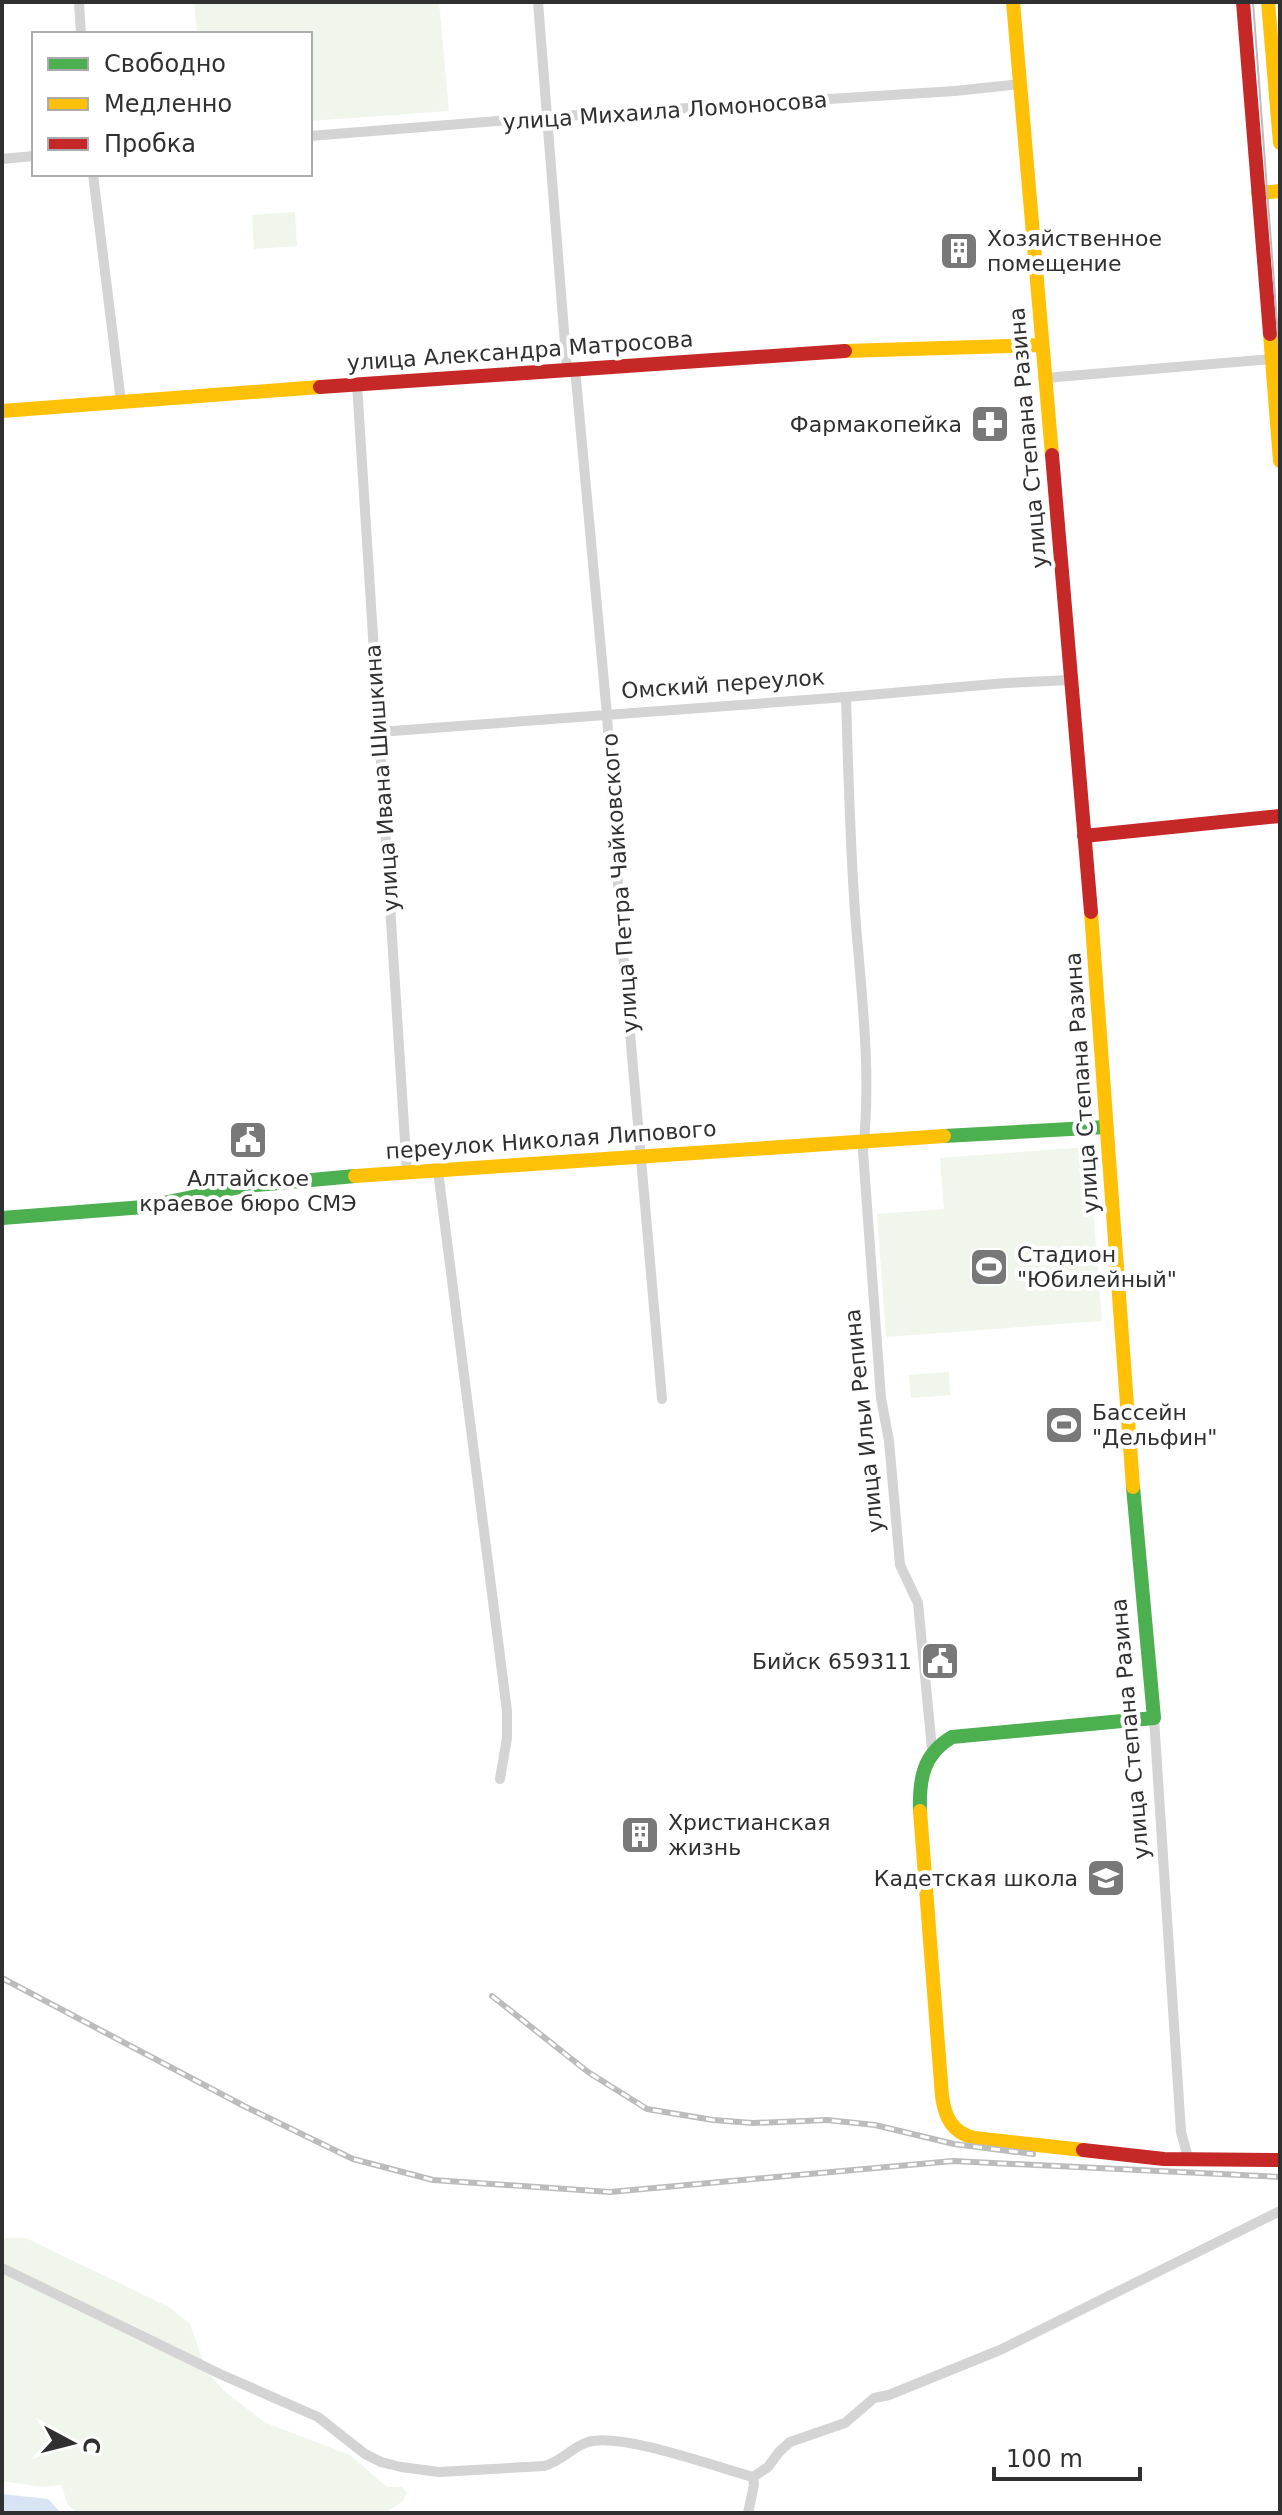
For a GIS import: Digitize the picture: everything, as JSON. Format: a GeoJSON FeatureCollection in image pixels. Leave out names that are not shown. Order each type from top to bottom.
{"type":"FeatureCollection","features":[{"type":"Feature","properties":{"kind":"street"},"geometry":{"type":"LineString","coordinates":[[79,2],[81,32]]}},
{"type":"Feature","properties":{"kind":"street","name":"улица Петра Чайковского"},"geometry":{"type":"LineString","coordinates":[[538,2],[571,369],[607,715],[621,930],[662,1399]]}},
{"type":"Feature","properties":{"kind":"street","name":"улица Степана Разина"},"geometry":{"type":"LineString","coordinates":[[1013,2],[1084,836],[1125,1403],[1154,1718],[1181,2132],[1189,2161]]}},
{"type":"Feature","properties":{"kind":"street"},"geometry":{"type":"LineString","coordinates":[[1243,2],[1280,461]]}},
{"type":"Feature","properties":{"kind":"street"},"geometry":{"type":"LineString","coordinates":[[1268,2],[1280,143]]}},
{"type":"Feature","properties":{"kind":"street","name":"улица Михаила Ломоносова"},"geometry":{"type":"LineString","coordinates":[[312,136],[1020,84]]}},
{"type":"Feature","properties":{"kind":"street"},"geometry":{"type":"LineString","coordinates":[[2,159],[32,156]]}},
{"type":"Feature","properties":{"kind":"street"},"geometry":{"type":"LineString","coordinates":[[93,176],[121,402]]}},
{"type":"Feature","properties":{"kind":"street"},"geometry":{"type":"LineString","coordinates":[[1258,193],[1280,191]]}},
{"type":"Feature","properties":{"kind":"street","name":"улица Александра Матросова"},"geometry":{"type":"LineString","coordinates":[[2,411],[849,351],[1041,345]]}},
{"type":"Feature","properties":{"kind":"street"},"geometry":{"type":"LineString","coordinates":[[1045,378],[1272,359]]}},
{"type":"Feature","properties":{"kind":"street","name":"улица Ивана Шишкина"},"geometry":{"type":"LineString","coordinates":[[357,384],[407,1173]]}},
{"type":"Feature","properties":{"kind":"street","name":"Омский переулок"},"geometry":{"type":"LineString","coordinates":[[379,732],[1071,680]]}},
{"type":"Feature","properties":{"kind":"street","name":"улица Ильи Репина"},"geometry":{"type":"LineString","coordinates":[[846,697],[854,898],[865,1022],[864,1140],[881,1398],[889,1441],[900,1565],[918,1603],[932,1749],[922,1771],[920,1811],[945,2115],[954,2130],[974,2138],[1189,2161]]}},
{"type":"Feature","properties":{"kind":"street"},"geometry":{"type":"LineString","coordinates":[[1084,836],[1280,816]]}},
{"type":"Feature","properties":{"kind":"street","name":"переулок Николая Липового"},"geometry":{"type":"LineString","coordinates":[[2,1218],[144,1207],[245,1186],[864,1140],[1106,1127]]}},
{"type":"Feature","properties":{"kind":"street"},"geometry":{"type":"LineString","coordinates":[[438,1171],[507,1711],[507,1738],[500,1779]]}},
{"type":"Feature","properties":{"kind":"street"},"geometry":{"type":"LineString","coordinates":[[932,1749],[952,1737],[1154,1718]]}},
{"type":"Feature","properties":{"kind":"street"},"geometry":{"type":"LineString","coordinates":[[1189,2161],[1280,2160]]}},
{"type":"Feature","properties":{"kind":"street"},"geometry":{"type":"LineString","coordinates":[[2,2268],[220,2374],[318,2417],[365,2454],[401,2467],[439,2472],[544,2466],[551,2465],[581,2445],[599,2441],[632,2443],[753,2477],[768,2467],[785,2446],[849,2420],[874,2398],[889,2395],[1000,2350],[1280,2211]]}},
{"type":"Feature","properties":{"kind":"street"},"geometry":{"type":"LineString","coordinates":[[748,2513],[753,2477]]}},
{"type":"Feature","properties":{"kind":"shaded area"},"geometry":{"type":"Polygon","coordinates":[[[194,2],[439,2],[449,111],[312,121],[312,32],[197,32],[194,2]]]}},
{"type":"Feature","properties":{"kind":"shaded area"},"geometry":{"type":"Polygon","coordinates":[[[295,212],[297,246],[254,249],[252,215],[295,212]]]}},
{"type":"Feature","properties":{"kind":"shaded area","name":"Стадион \"Юбилейный\""},"geometry":{"type":"Polygon","coordinates":[[[1088,1147],[1102,1321],[886,1337],[877,1214],[944,1209],[940,1158],[1088,1147]]]}},
{"type":"Feature","properties":{"kind":"shaded area"},"geometry":{"type":"Polygon","coordinates":[[[949,1372],[950,1395],[911,1398],[909,1375],[949,1372]]]}},
{"type":"Feature","properties":{"kind":"shaded area"},"geometry":{"type":"Polygon","coordinates":[[[6,2238],[26,2238],[169,2307],[190,2324],[206,2370],[223,2390],[264,2422],[350,2455],[387,2487],[402,2487],[407,2493],[403,2501],[385,2513],[77,2513],[68,2505],[61,2485],[42,2487],[2,2481],[2,2241],[6,2238]]]}},
{"type":"Feature","properties":{"kind":"water"},"geometry":{"type":"Polygon","coordinates":[[[2,2494],[48,2499],[61,2513],[2,2513],[2,2494]]]}},
{"type":"Feature","properties":{"kind":"tram line"},"geometry":{"type":"LineString","coordinates":[[1253,2],[1280,363]]}},
{"type":"Feature","properties":{"kind":"railway"},"geometry":{"type":"LineString","coordinates":[[2,1978],[244,2106],[353,2159],[433,2180],[610,2192],[953,2161],[1280,2177]]}},
{"type":"Feature","properties":{"kind":"railway"},"geometry":{"type":"LineString","coordinates":[[492,1996],[588,2072],[647,2109],[753,2123],[827,2120],[875,2125],[954,2144],[1033,2154]]}},
{"type":"Feature","properties":{"kind":"traffic: fast"},"geometry":{"type":"LineString","coordinates":[[944,1136],[1106,1127]]}},
{"type":"Feature","properties":{"kind":"traffic: fast"},"geometry":{"type":"LineString","coordinates":[[2,1218],[144,1207],[245,1186],[355,1176]]}},
{"type":"Feature","properties":{"kind":"traffic: fast"},"geometry":{"type":"LineString","coordinates":[[920,1811],[920,1788],[925,1768],[935,1751],[952,1737],[1154,1718],[1133,1487]]}},
{"type":"Feature","properties":{"kind":"traffic: slow"},"geometry":{"type":"LineString","coordinates":[[1013,2],[1052,455]]}},
{"type":"Feature","properties":{"kind":"traffic: slow"},"geometry":{"type":"LineString","coordinates":[[1268,2],[1280,143]]}},
{"type":"Feature","properties":{"kind":"traffic: slow"},"geometry":{"type":"LineString","coordinates":[[1258,193],[1280,191]]}},
{"type":"Feature","properties":{"kind":"traffic: slow"},"geometry":{"type":"LineString","coordinates":[[1270,334],[1280,461]]}},
{"type":"Feature","properties":{"kind":"traffic: slow"},"geometry":{"type":"LineString","coordinates":[[845,351],[1041,345]]}},
{"type":"Feature","properties":{"kind":"traffic: slow"},"geometry":{"type":"LineString","coordinates":[[2,411],[320,387]]}},
{"type":"Feature","properties":{"kind":"traffic: slow"},"geometry":{"type":"LineString","coordinates":[[1091,912],[1133,1487]]}},
{"type":"Feature","properties":{"kind":"traffic: slow"},"geometry":{"type":"LineString","coordinates":[[355,1176],[944,1136]]}},
{"type":"Feature","properties":{"kind":"traffic: slow"},"geometry":{"type":"LineString","coordinates":[[920,1811],[945,2111],[955,2128],[974,2138],[1083,2150]]}},
{"type":"Feature","properties":{"kind":"traffic: jam"},"geometry":{"type":"LineString","coordinates":[[1243,2],[1270,334]]}},
{"type":"Feature","properties":{"kind":"traffic: jam"},"geometry":{"type":"LineString","coordinates":[[320,387],[845,351]]}},
{"type":"Feature","properties":{"kind":"traffic: jam"},"geometry":{"type":"LineString","coordinates":[[1052,455],[1091,912]]}},
{"type":"Feature","properties":{"kind":"traffic: jam"},"geometry":{"type":"LineString","coordinates":[[1084,836],[1280,816]]}},
{"type":"Feature","properties":{"kind":"traffic: jam"},"geometry":{"type":"LineString","coordinates":[[1083,2150],[1164,2159],[1280,2160]]}},
{"type":"Feature","properties":{"kind":"place","name":"Хозяйственное помещение"},"geometry":{"type":"Point","coordinates":[959,251]}},
{"type":"Feature","properties":{"kind":"place","name":"Фармакопейка"},"geometry":{"type":"Point","coordinates":[990,424]}},
{"type":"Feature","properties":{"kind":"place","name":"Алтайское краевое бюро СМЭ"},"geometry":{"type":"Point","coordinates":[248,1140]}},
{"type":"Feature","properties":{"kind":"place","name":"Стадион \"Юбилейный\""},"geometry":{"type":"Point","coordinates":[989,1267]}},
{"type":"Feature","properties":{"kind":"place","name":"Бассейн \"Дельфин\""},"geometry":{"type":"Point","coordinates":[1064,1425]}},
{"type":"Feature","properties":{"kind":"place","name":"Бийск 659311"},"geometry":{"type":"Point","coordinates":[940,1661]}},
{"type":"Feature","properties":{"kind":"place","name":"Христианская жизнь"},"geometry":{"type":"Point","coordinates":[640,1835]}},
{"type":"Feature","properties":{"kind":"place","name":"Кадетская школа"},"geometry":{"type":"Point","coordinates":[1106,1878]}}]}
